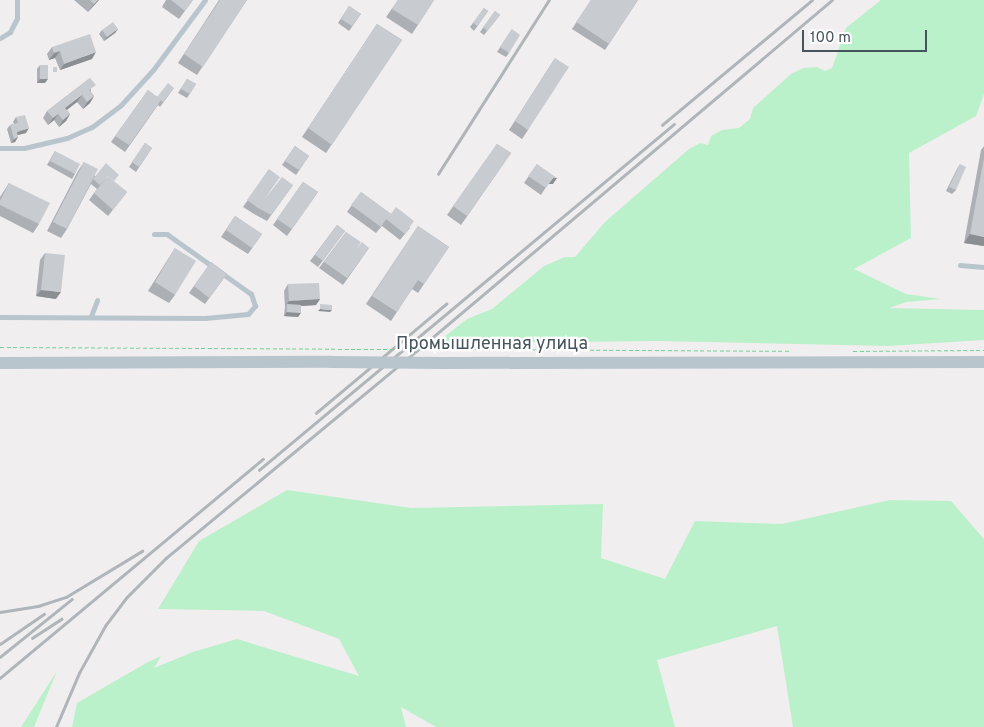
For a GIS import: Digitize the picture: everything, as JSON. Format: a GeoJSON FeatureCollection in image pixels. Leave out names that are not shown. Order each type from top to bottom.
{"type":"FeatureCollection","features":[{"type":"Feature","properties":{"kind":"street","name":"Промышленная улица"},"geometry":{"type":"LineString","coordinates":[[0,363],[984,362]]}},
{"type":"Feature","properties":{"kind":"lane"},"geometry":{"type":"LineString","coordinates":[[0,38],[10,32],[17,18],[17,0]]}},
{"type":"Feature","properties":{"kind":"lane"},"geometry":{"type":"LineString","coordinates":[[0,148],[24,148],[67,138],[92,127],[121,105],[153,70],[205,0]]}},
{"type":"Feature","properties":{"kind":"lane"},"geometry":{"type":"LineString","coordinates":[[0,317],[205,318],[248,314],[255,306],[250,294],[167,234],[154,234]]}},
{"type":"Feature","properties":{"kind":"lane"},"geometry":{"type":"LineString","coordinates":[[960,264],[984,267]]}},
{"type":"Feature","properties":{"kind":"lane"},"geometry":{"type":"LineString","coordinates":[[92,316],[97,300]]}},
{"type":"Feature","properties":{"kind":"path"},"geometry":{"type":"LineString","coordinates":[[0,347],[447,350],[710,348],[795,351]]}},
{"type":"Feature","properties":{"kind":"path"},"geometry":{"type":"LineString","coordinates":[[851,351],[984,350]]}},
{"type":"Feature","properties":{"kind":"green space"},"geometry":{"type":"Polygon","coordinates":[[[881,0],[984,0],[984,94],[976,116],[909,153],[911,238],[854,269],[906,294],[941,299],[907,302],[889,308],[984,310],[984,340],[888,346],[657,341],[446,343],[444,337],[467,319],[492,309],[544,266],[565,257],[575,257],[605,222],[689,149],[700,143],[708,145],[711,136],[722,130],[739,128],[750,119],[753,108],[791,74],[803,68],[817,67],[825,71],[832,68],[846,28],[881,0]]]}},
{"type":"Feature","properties":{"kind":"green space"},"geometry":{"type":"Polygon","coordinates":[[[287,490],[411,508],[603,504],[601,558],[665,579],[695,521],[782,524],[890,500],[951,501],[984,539],[984,727],[793,727],[777,626],[657,660],[675,727],[436,727],[401,707],[406,727],[72,727],[77,703],[148,662],[161,656],[154,668],[193,652],[237,639],[359,676],[339,639],[264,611],[158,609],[199,541],[287,490]]]}},
{"type":"Feature","properties":{"kind":"green space"},"geometry":{"type":"Polygon","coordinates":[[[57,671],[34,727],[21,727],[57,671]]]}},
{"type":"Feature","properties":{"kind":"building"},"geometry":{"type":"Polygon","coordinates":[[[90,0],[98,0],[94,4],[90,0]]]}},
{"type":"Feature","properties":{"kind":"building"},"geometry":{"type":"Polygon","coordinates":[[[171,0],[193,0],[185,11],[171,0]]]}},
{"type":"Feature","properties":{"kind":"building"},"geometry":{"type":"Polygon","coordinates":[[[220,0],[247,0],[203,67],[184,54],[220,0]]]}},
{"type":"Feature","properties":{"kind":"building"},"geometry":{"type":"Polygon","coordinates":[[[398,0],[434,0],[418,25],[392,9],[398,0]]]}},
{"type":"Feature","properties":{"kind":"building"},"geometry":{"type":"Polygon","coordinates":[[[591,0],[638,0],[609,44],[576,22],[591,0]]]}},
{"type":"Feature","properties":{"kind":"building"},"geometry":{"type":"Polygon","coordinates":[[[349,6],[361,14],[352,26],[341,19],[349,6]]]}},
{"type":"Feature","properties":{"kind":"building"},"geometry":{"type":"Polygon","coordinates":[[[484,8],[488,11],[477,26],[473,23],[484,8]]]}},
{"type":"Feature","properties":{"kind":"building"},"geometry":{"type":"Polygon","coordinates":[[[495,11],[500,15],[487,31],[483,27],[495,11]]]}},
{"type":"Feature","properties":{"kind":"building"},"geometry":{"type":"Polygon","coordinates":[[[113,22],[118,29],[107,37],[102,30],[113,22]]]}},
{"type":"Feature","properties":{"kind":"building"},"geometry":{"type":"Polygon","coordinates":[[[377,24],[402,40],[332,145],[308,128],[377,24]]]}},
{"type":"Feature","properties":{"kind":"building"},"geometry":{"type":"Polygon","coordinates":[[[512,29],[520,35],[509,53],[500,47],[512,29]]]}},
{"type":"Feature","properties":{"kind":"building"},"geometry":{"type":"Polygon","coordinates":[[[90,34],[96,52],[64,64],[60,51],[54,53],[52,47],[90,34]]]}},
{"type":"Feature","properties":{"kind":"building"},"geometry":{"type":"Polygon","coordinates":[[[555,58],[569,67],[528,130],[515,121],[555,58]]]}},
{"type":"Feature","properties":{"kind":"building"},"geometry":{"type":"Polygon","coordinates":[[[40,65],[48,65],[48,79],[40,79],[40,65]]]}},
{"type":"Feature","properties":{"kind":"building"},"geometry":{"type":"Polygon","coordinates":[[[53,67],[57,67],[57,72],[53,72],[53,67]]]}},
{"type":"Feature","properties":{"kind":"building"},"geometry":{"type":"Polygon","coordinates":[[[90,78],[96,85],[89,90],[94,96],[87,102],[82,95],[65,108],[70,114],[63,120],[58,114],[53,118],[47,111],[90,78]]]}},
{"type":"Feature","properties":{"kind":"building"},"geometry":{"type":"Polygon","coordinates":[[[187,79],[196,84],[190,94],[181,89],[187,79]]]}},
{"type":"Feature","properties":{"kind":"building"},"geometry":{"type":"Polygon","coordinates":[[[168,83],[174,88],[163,102],[157,97],[168,83]]]}},
{"type":"Feature","properties":{"kind":"building"},"geometry":{"type":"Polygon","coordinates":[[[148,90],[161,100],[129,145],[115,136],[148,90]]]}},
{"type":"Feature","properties":{"kind":"building"},"geometry":{"type":"Polygon","coordinates":[[[25,115],[29,128],[17,132],[18,137],[14,139],[10,125],[18,123],[16,117],[25,115]]]}},
{"type":"Feature","properties":{"kind":"building"},"geometry":{"type":"Polygon","coordinates":[[[145,143],[152,148],[139,167],[132,162],[145,143]]]}},
{"type":"Feature","properties":{"kind":"building"},"geometry":{"type":"Polygon","coordinates":[[[497,144],[511,153],[467,216],[453,206],[497,144]]]}},
{"type":"Feature","properties":{"kind":"building"},"geometry":{"type":"Polygon","coordinates":[[[295,146],[309,156],[299,170],[285,161],[295,146]]]}},
{"type":"Feature","properties":{"kind":"building"},"geometry":{"type":"Polygon","coordinates":[[[55,151],[80,164],[75,174],[50,161],[55,151]]]}},
{"type":"Feature","properties":{"kind":"building"},"geometry":{"type":"Polygon","coordinates":[[[984,158],[984,237],[970,234],[984,158]]]}},
{"type":"Feature","properties":{"kind":"building"},"geometry":{"type":"Polygon","coordinates":[[[84,162],[98,169],[67,229],[53,222],[84,162]]]}},
{"type":"Feature","properties":{"kind":"building"},"geometry":{"type":"Polygon","coordinates":[[[106,163],[119,175],[114,181],[108,176],[100,185],[93,179],[106,163]]]}},
{"type":"Feature","properties":{"kind":"building"},"geometry":{"type":"Polygon","coordinates":[[[537,164],[557,178],[553,178],[546,188],[528,176],[537,164]]]}},
{"type":"Feature","properties":{"kind":"building"},"geometry":{"type":"Polygon","coordinates":[[[960,164],[966,167],[956,190],[949,187],[960,164]]]}},
{"type":"Feature","properties":{"kind":"building"},"geometry":{"type":"Polygon","coordinates":[[[269,169],[280,177],[264,200],[282,177],[293,185],[271,215],[247,200],[269,169]]]}},
{"type":"Feature","properties":{"kind":"building"},"geometry":{"type":"Polygon","coordinates":[[[108,176],[127,192],[113,210],[94,193],[108,176]]]}},
{"type":"Feature","properties":{"kind":"building"},"geometry":{"type":"Polygon","coordinates":[[[303,182],[318,192],[292,229],[277,219],[303,182]]]}},
{"type":"Feature","properties":{"kind":"building"},"geometry":{"type":"Polygon","coordinates":[[[9,183],[50,203],[39,224],[0,205],[0,201],[9,183]]]}},
{"type":"Feature","properties":{"kind":"building"},"geometry":{"type":"Polygon","coordinates":[[[361,192],[391,214],[396,207],[414,221],[405,234],[386,219],[381,227],[351,205],[361,192]]]}},
{"type":"Feature","properties":{"kind":"building"},"geometry":{"type":"Polygon","coordinates":[[[235,216],[262,234],[252,248],[226,230],[235,216]]]}},
{"type":"Feature","properties":{"kind":"building"},"geometry":{"type":"Polygon","coordinates":[[[337,225],[345,231],[323,261],[315,255],[337,225]]]}},
{"type":"Feature","properties":{"kind":"building"},"geometry":{"type":"Polygon","coordinates":[[[418,226],[449,247],[424,284],[418,280],[397,312],[372,296],[418,226]]]}},
{"type":"Feature","properties":{"kind":"building"},"geometry":{"type":"Polygon","coordinates":[[[346,232],[361,242],[356,250],[362,242],[369,248],[347,278],[324,262],[346,232]]]}},
{"type":"Feature","properties":{"kind":"building"},"geometry":{"type":"Polygon","coordinates":[[[175,248],[196,261],[175,295],[155,282],[175,248]]]}},
{"type":"Feature","properties":{"kind":"building"},"geometry":{"type":"Polygon","coordinates":[[[45,253],[65,255],[61,292],[41,290],[45,253]]]}},
{"type":"Feature","properties":{"kind":"building"},"geometry":{"type":"Polygon","coordinates":[[[211,262],[227,274],[209,298],[194,286],[211,262]]]}},
{"type":"Feature","properties":{"kind":"building"},"geometry":{"type":"Polygon","coordinates":[[[319,283],[320,299],[289,301],[288,284],[319,283]]]}},
{"type":"Feature","properties":{"kind":"building"},"geometry":{"type":"Polygon","coordinates":[[[287,304],[301,305],[301,313],[287,312],[287,304]]]}},
{"type":"Feature","properties":{"kind":"building"},"geometry":{"type":"Polygon","coordinates":[[[320,304],[332,305],[332,310],[320,309],[320,304]]]}},
{"type":"Feature","properties":{"kind":"railway"},"geometry":{"type":"LineString","coordinates":[[438,174],[549,0]]}},
{"type":"Feature","properties":{"kind":"railway"},"geometry":{"type":"LineString","coordinates":[[662,125],[812,0]]}},
{"type":"Feature","properties":{"kind":"railway"},"geometry":{"type":"LineString","coordinates":[[56,727],[79,673],[105,626],[127,597],[166,558],[427,342],[832,0]]}},
{"type":"Feature","properties":{"kind":"railway"},"geometry":{"type":"LineString","coordinates":[[259,470],[674,124]]}},
{"type":"Feature","properties":{"kind":"railway"},"geometry":{"type":"LineString","coordinates":[[316,413],[446,304]]}},
{"type":"Feature","properties":{"kind":"railway"},"geometry":{"type":"LineString","coordinates":[[0,678],[263,459]]}},
{"type":"Feature","properties":{"kind":"railway"},"geometry":{"type":"LineString","coordinates":[[0,612],[38,606],[66,597],[142,551]]}},
{"type":"Feature","properties":{"kind":"railway"},"geometry":{"type":"LineString","coordinates":[[0,657],[72,599]]}},
{"type":"Feature","properties":{"kind":"railway"},"geometry":{"type":"LineString","coordinates":[[0,644],[44,614]]}},
{"type":"Feature","properties":{"kind":"railway"},"geometry":{"type":"LineString","coordinates":[[32,638],[61,619]]}}]}
